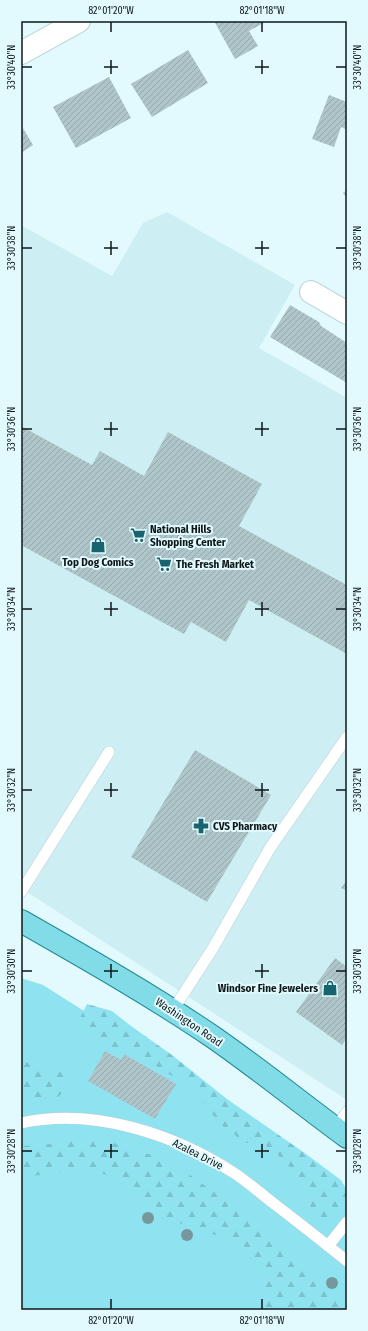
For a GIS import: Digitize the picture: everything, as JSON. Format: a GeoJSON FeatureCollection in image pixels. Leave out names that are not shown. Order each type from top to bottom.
{"type":"FeatureCollection","features":[{"type":"Feature","properties":{"kind":"main road","name":"Washington Road"},"geometry":{"type":"LineString","coordinates":[[21,921],[111,972],[173,1010],[343,1126]]}},
{"type":"Feature","properties":{"kind":"street"},"geometry":{"type":"LineString","coordinates":[[21,53],[79,21]]}},
{"type":"Feature","properties":{"kind":"street"},"geometry":{"type":"LineString","coordinates":[[311,292],[347,314]]}},
{"type":"Feature","properties":{"kind":"lane"},"geometry":{"type":"LineString","coordinates":[[173,1010],[213,948],[270,848],[347,737]]}},
{"type":"Feature","properties":{"kind":"lane"},"geometry":{"type":"LineString","coordinates":[[21,892],[109,752]]}},
{"type":"Feature","properties":{"kind":"lane","name":"Azalea Drive"},"geometry":{"type":"LineString","coordinates":[[21,1123],[48,1118],[71,1118],[114,1124],[158,1135],[203,1155],[236,1174],[347,1260]]}},
{"type":"Feature","properties":{"kind":"lane"},"geometry":{"type":"LineString","coordinates":[[328,1246],[347,1222]]}},
{"type":"Feature","properties":{"kind":"shaded area"},"geometry":{"type":"Polygon","coordinates":[[[167,212],[295,285],[259,348],[347,398],[347,1100],[21,888],[21,225],[112,276],[143,223],[167,212]]]}},
{"type":"Feature","properties":{"kind":"green space"},"geometry":{"type":"Polygon","coordinates":[[[21,978],[43,985],[239,1109],[347,1190],[347,1310],[21,1310],[21,978]]]}},
{"type":"Feature","properties":{"kind":"green space"},"geometry":{"type":"Polygon","coordinates":[[[87,1004],[112,1011],[172,1055],[227,1099],[341,1180],[347,1190],[347,1208],[345,1213],[334,1219],[318,1221],[310,1205],[307,1186],[278,1155],[263,1144],[246,1143],[221,1125],[193,1089],[132,1051],[109,1046],[84,1034],[79,1020],[87,1004]]]}},
{"type":"Feature","properties":{"kind":"green space"},"geometry":{"type":"Polygon","coordinates":[[[21,1061],[70,1074],[67,1089],[52,1102],[31,1102],[21,1093],[21,1061]]]}},
{"type":"Feature","properties":{"kind":"green space"},"geometry":{"type":"Polygon","coordinates":[[[80,1140],[120,1144],[173,1163],[280,1239],[310,1277],[347,1306],[347,1310],[263,1310],[263,1277],[230,1240],[150,1213],[139,1200],[111,1176],[81,1169],[33,1176],[21,1183],[21,1146],[80,1140]]]}},
{"type":"Feature","properties":{"kind":"building"},"geometry":{"type":"Polygon","coordinates":[[[214,21],[267,21],[249,31],[258,46],[235,59],[214,21]]]}},
{"type":"Feature","properties":{"kind":"building"},"geometry":{"type":"Polygon","coordinates":[[[188,50],[208,83],[152,117],[131,84],[188,50]]]}},
{"type":"Feature","properties":{"kind":"building"},"geometry":{"type":"Polygon","coordinates":[[[109,77],[131,118],[76,148],[53,107],[109,77]]]}},
{"type":"Feature","properties":{"kind":"building"},"geometry":{"type":"Polygon","coordinates":[[[329,95],[347,102],[347,125],[345,129],[341,127],[334,147],[312,139],[329,95]]]}},
{"type":"Feature","properties":{"kind":"building"},"geometry":{"type":"Polygon","coordinates":[[[21,125],[33,145],[21,153],[21,125]]]}},
{"type":"Feature","properties":{"kind":"building"},"geometry":{"type":"Polygon","coordinates":[[[347,190],[347,198],[343,193],[347,190]]]}},
{"type":"Feature","properties":{"kind":"building"},"geometry":{"type":"Polygon","coordinates":[[[290,305],[319,322],[321,326],[347,343],[347,383],[270,337],[290,305]]]}},
{"type":"Feature","properties":{"kind":"building","name":"National Hills Shopping Center"},"geometry":{"type":"Polygon","coordinates":[[[21,426],[92,465],[100,451],[144,476],[168,432],[262,484],[239,526],[347,585],[347,654],[249,600],[226,642],[191,622],[184,634],[21,545],[21,426]]]}},
{"type":"Feature","properties":{"kind":"building","name":"CVS Pharmacy"},"geometry":{"type":"Polygon","coordinates":[[[195,750],[271,795],[207,902],[131,857],[195,750]]]}},
{"type":"Feature","properties":{"kind":"building"},"geometry":{"type":"Polygon","coordinates":[[[347,880],[347,891],[341,888],[347,880]]]}},
{"type":"Feature","properties":{"kind":"building","name":"Windsor Fine Jewelers"},"geometry":{"type":"Polygon","coordinates":[[[335,958],[347,967],[347,1037],[342,1045],[296,1012],[335,958]]]}},
{"type":"Feature","properties":{"kind":"building"},"geometry":{"type":"Polygon","coordinates":[[[105,1051],[121,1060],[124,1054],[176,1084],[155,1119],[88,1081],[105,1051]]]}},
{"type":"Feature","properties":{"kind":"place","name":"National Hills Shopping Center"},"geometry":{"type":"Point","coordinates":[138,535]}},
{"type":"Feature","properties":{"kind":"place","name":"Top Dog Comics"},"geometry":{"type":"Point","coordinates":[98,545]}},
{"type":"Feature","properties":{"kind":"place","name":"The Fresh Market"},"geometry":{"type":"Point","coordinates":[164,564]}},
{"type":"Feature","properties":{"kind":"place","name":"CVS Pharmacy"},"geometry":{"type":"Point","coordinates":[201,826]}},
{"type":"Feature","properties":{"kind":"place","name":"Windsor Fine Jewelers"},"geometry":{"type":"Point","coordinates":[330,988]}}]}
